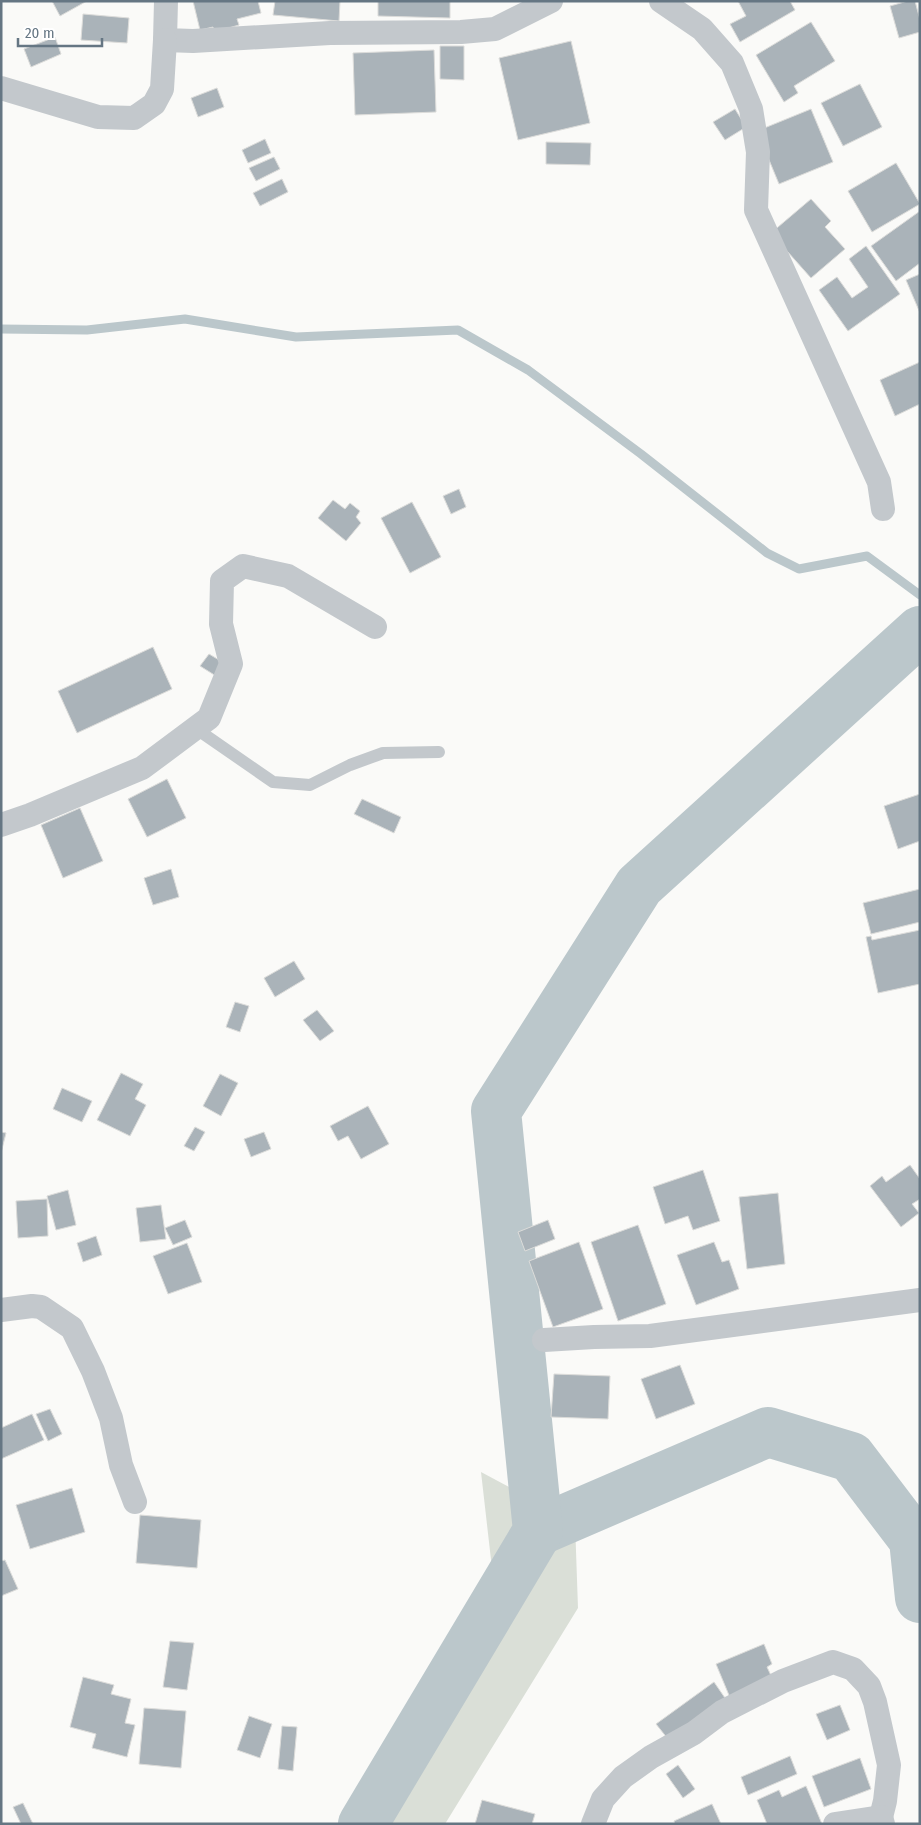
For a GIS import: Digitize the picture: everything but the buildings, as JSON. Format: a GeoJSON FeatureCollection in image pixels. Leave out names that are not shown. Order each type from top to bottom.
{"type":"FeatureCollection","features":[{"type":"Feature","properties":{"kind":"street"},"geometry":{"type":"LineString","coordinates":[[1,88],[98,117],[134,118],[154,104],[162,89],[166,1]]}},
{"type":"Feature","properties":{"kind":"street"},"geometry":{"type":"LineString","coordinates":[[165,40],[193,41],[330,32],[478,31],[495,29],[551,1]]}},
{"type":"Feature","properties":{"kind":"street"},"geometry":{"type":"LineString","coordinates":[[661,1],[702,29],[732,63],[751,109],[758,152],[756,210],[879,482],[883,509]]}},
{"type":"Feature","properties":{"kind":"street"},"geometry":{"type":"LineString","coordinates":[[1,825],[30,815],[142,768],[209,718],[231,664],[221,624],[222,581],[243,566],[288,576],[375,627]]}},
{"type":"Feature","properties":{"kind":"street"},"geometry":{"type":"LineString","coordinates":[[544,1340],[650,1336],[920,1300]]}},
{"type":"Feature","properties":{"kind":"street"},"geometry":{"type":"LineString","coordinates":[[1,1310],[32,1306],[41,1308],[72,1328],[93,1371],[111,1418],[121,1465],[135,1502]]}},
{"type":"Feature","properties":{"kind":"street"},"geometry":{"type":"LineString","coordinates":[[593,1824],[603,1799],[623,1777],[651,1757],[694,1733],[722,1712],[783,1681],[833,1662],[853,1669],[869,1686],[875,1702],[889,1766],[882,1820],[835,1824]]}},
{"type":"Feature","properties":{"kind":"lane"},"geometry":{"type":"LineString","coordinates":[[195,728],[273,782],[310,785],[350,765],[383,752],[439,752]]}},
{"type":"Feature","properties":{"kind":"shaded area"},"geometry":{"type":"Polygon","coordinates":[[[481,1472],[575,1522],[578,1608],[445,1824],[340,1824],[494,1586],[481,1472]]]}},
{"type":"Feature","properties":{"kind":"waterway"},"geometry":{"type":"LineString","coordinates":[[1,329],[87,330],[185,319],[296,337],[458,330],[528,370],[641,454],[767,553],[799,569],[867,556],[920,595]]}},
{"type":"Feature","properties":{"kind":"waterway"},"geometry":{"type":"LineString","coordinates":[[363,1824],[538,1531],[496,1111],[639,886],[920,631]]}},
{"type":"Feature","properties":{"kind":"waterway"},"geometry":{"type":"LineString","coordinates":[[538,1531],[768,1432],[851,1457],[914,1540],[920,1598]]}}]}
